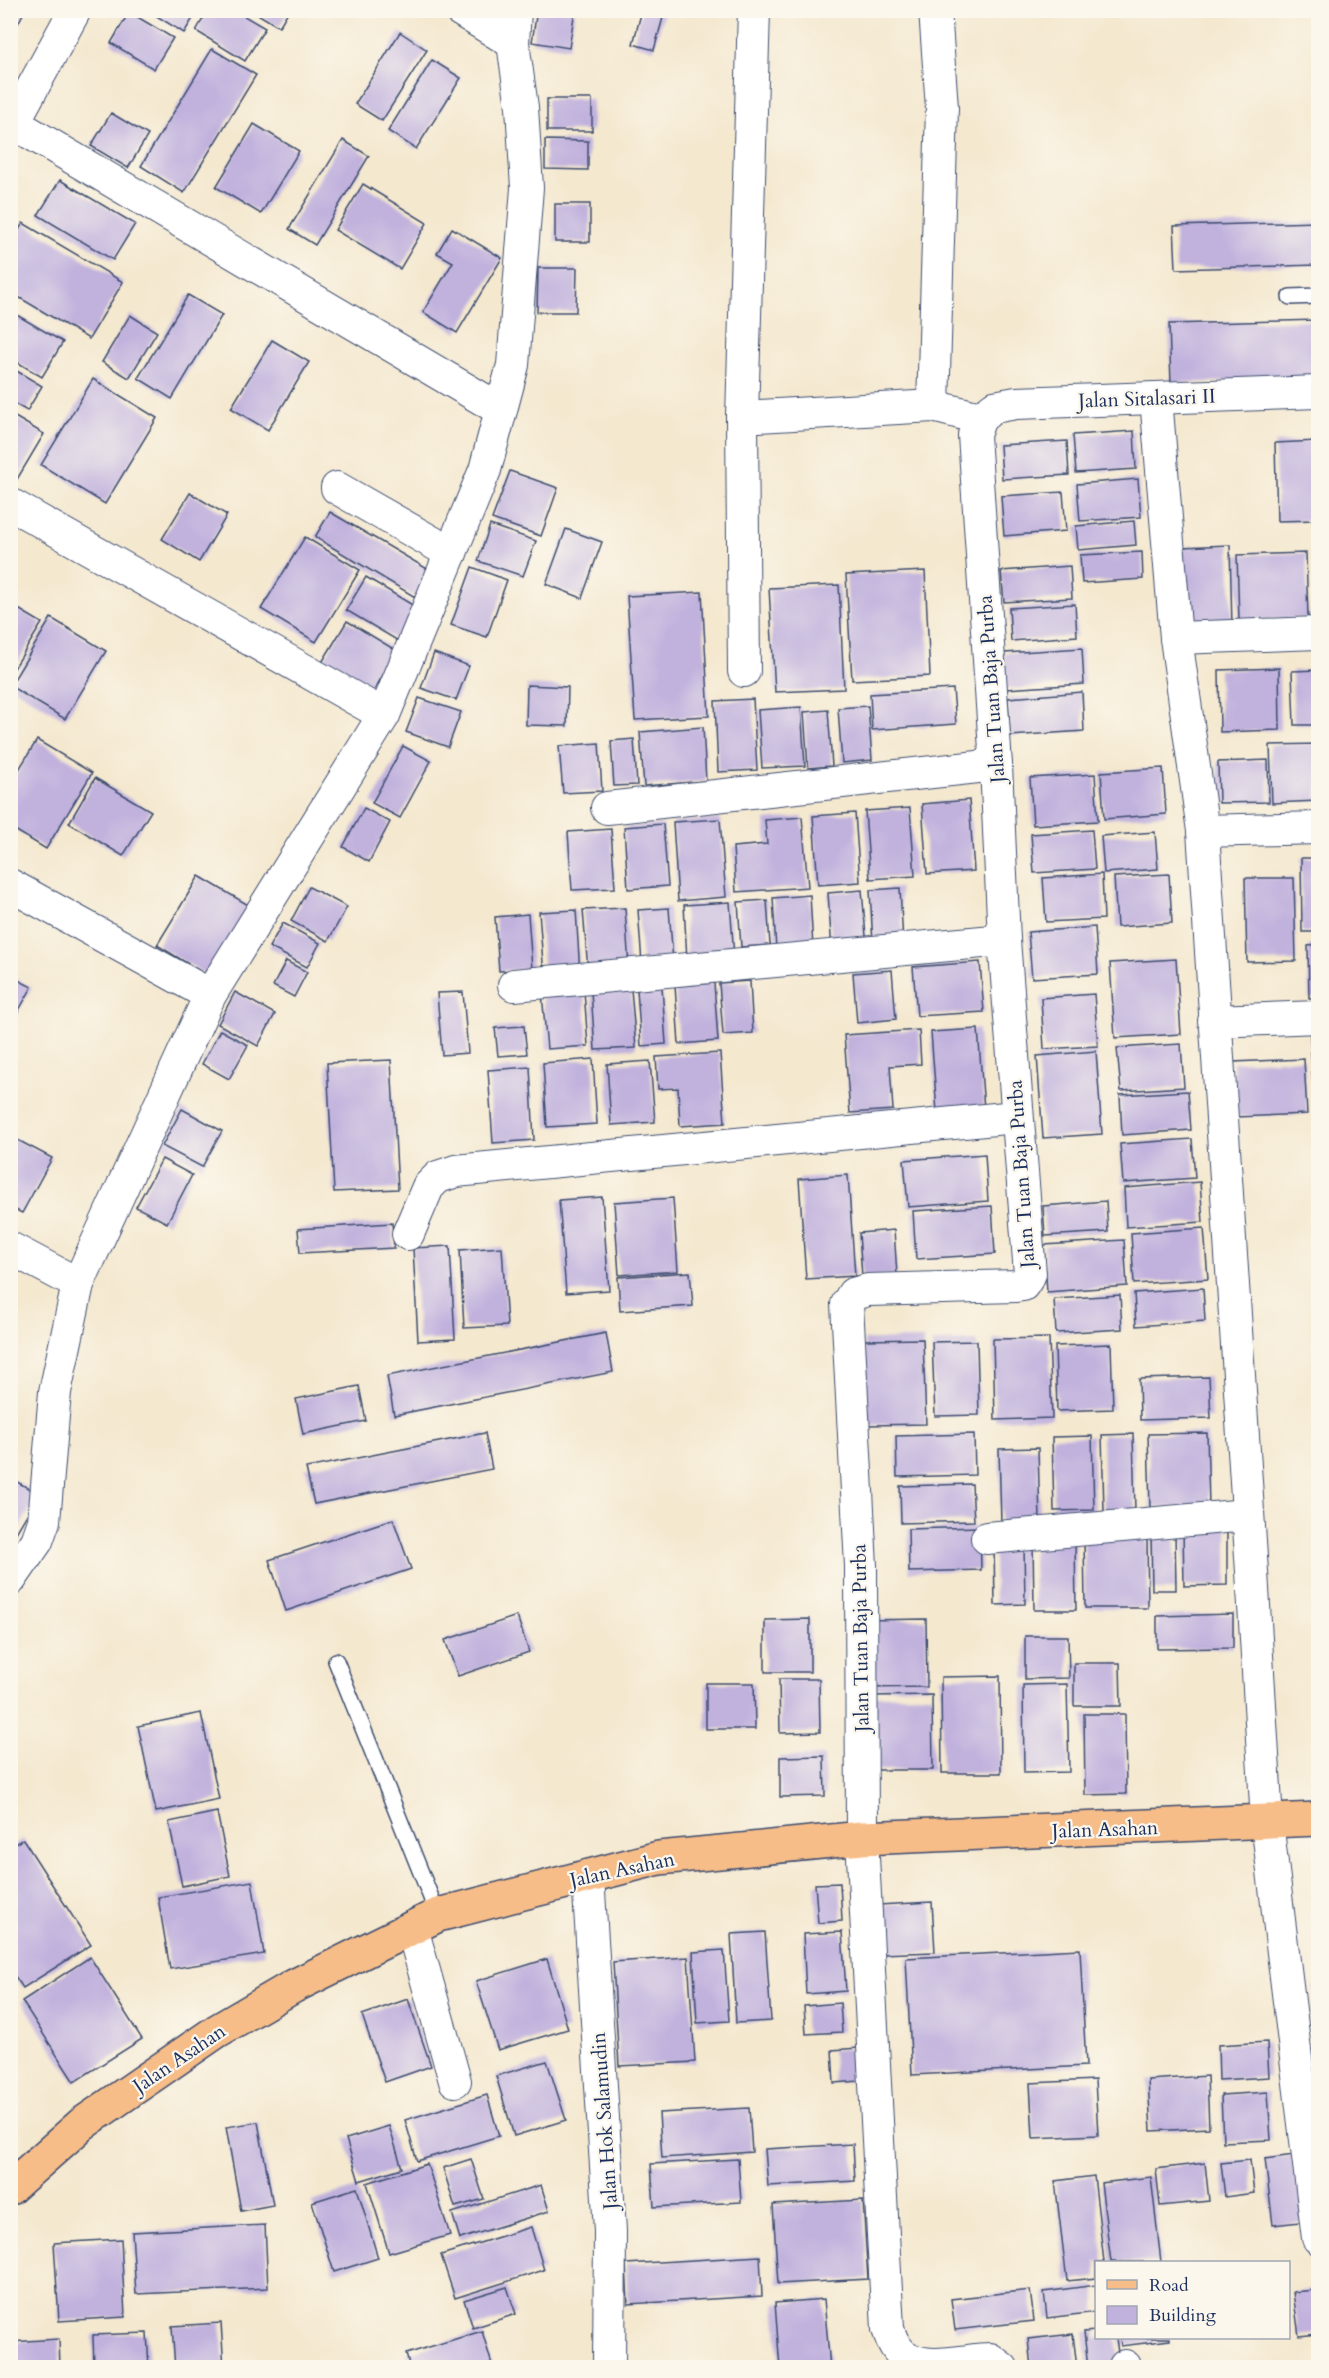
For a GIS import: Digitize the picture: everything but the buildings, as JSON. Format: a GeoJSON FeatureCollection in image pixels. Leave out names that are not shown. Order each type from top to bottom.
{"type":"FeatureCollection","features":[{"type":"Feature","properties":{"kind":"main road","name":"Jalan Asahan"},"geometry":{"type":"LineString","coordinates":[[10,2188],[82,2124],[217,2031],[294,1986],[425,1922],[588,1876],[659,1858],[862,1838],[1318,1819]]}},
{"type":"Feature","properties":{"kind":"street"},"geometry":{"type":"LineString","coordinates":[[75,10],[12,124],[501,410]]}},
{"type":"Feature","properties":{"kind":"street"},"geometry":{"type":"LineString","coordinates":[[460,10],[513,43]]}},
{"type":"Feature","properties":{"kind":"street"},"geometry":{"type":"LineString","coordinates":[[10,1580],[38,1540],[44,1521],[55,1392],[78,1284],[210,995],[384,715],[485,470],[513,365],[527,188],[522,107],[513,43],[514,10]]}},
{"type":"Feature","properties":{"kind":"street"},"geometry":{"type":"LineString","coordinates":[[744,671],[742,417],[754,10]]}},
{"type":"Feature","properties":{"kind":"street"},"geometry":{"type":"LineString","coordinates":[[933,405],[942,108],[935,10]]}},
{"type":"Feature","properties":{"kind":"street","name":"Jalan Sitalasari II"},"geometry":{"type":"LineString","coordinates":[[980,418],[994,407],[1016,403],[1318,392]]}},
{"type":"Feature","properties":{"kind":"street"},"geometry":{"type":"LineString","coordinates":[[1156,398],[1176,638],[1203,831],[1267,1822],[1318,2238]]}},
{"type":"Feature","properties":{"kind":"street"},"geometry":{"type":"LineString","coordinates":[[742,417],[933,405],[980,418]]}},
{"type":"Feature","properties":{"kind":"street","name":"Jalan Tuan Baja Purba"},"geometry":{"type":"LineString","coordinates":[[862,1838],[861,1566],[847,1304],[853,1294],[868,1290],[1023,1285],[1027,1281],[1030,1266],[1016,1118],[1004,940],[996,765],[974,435],[980,418]]}},
{"type":"Feature","properties":{"kind":"street"},"geometry":{"type":"LineString","coordinates":[[337,488],[451,553]]}},
{"type":"Feature","properties":{"kind":"street"},"geometry":{"type":"LineString","coordinates":[[10,504],[384,715]]}},
{"type":"Feature","properties":{"kind":"street"},"geometry":{"type":"LineString","coordinates":[[1176,638],[1318,633]]}},
{"type":"Feature","properties":{"kind":"street"},"geometry":{"type":"LineString","coordinates":[[607,808],[996,765]]}},
{"type":"Feature","properties":{"kind":"street"},"geometry":{"type":"LineString","coordinates":[[1203,831],[1318,828]]}},
{"type":"Feature","properties":{"kind":"street"},"geometry":{"type":"LineString","coordinates":[[10,885],[210,995]]}},
{"type":"Feature","properties":{"kind":"street"},"geometry":{"type":"LineString","coordinates":[[514,985],[1004,940]]}},
{"type":"Feature","properties":{"kind":"street"},"geometry":{"type":"LineString","coordinates":[[1214,1021],[1318,1017]]}},
{"type":"Feature","properties":{"kind":"street"},"geometry":{"type":"LineString","coordinates":[[408,1234],[428,1187],[438,1177],[456,1171],[1016,1118]]}},
{"type":"Feature","properties":{"kind":"street"},"geometry":{"type":"LineString","coordinates":[[10,1248],[78,1284]]}},
{"type":"Feature","properties":{"kind":"street"},"geometry":{"type":"LineString","coordinates":[[987,1538],[1247,1515]]}},
{"type":"Feature","properties":{"kind":"street"},"geometry":{"type":"LineString","coordinates":[[862,1838],[888,2329],[896,2347],[908,2359],[932,2364],[990,2359],[1002,2367]]}},
{"type":"Feature","properties":{"kind":"street","name":"Jalan Hok Salamudin"},"geometry":{"type":"LineString","coordinates":[[588,1876],[610,2231],[609,2367]]}},
{"type":"Feature","properties":{"kind":"street"},"geometry":{"type":"LineString","coordinates":[[425,1922],[455,2081]]}},
{"type":"Feature","properties":{"kind":"lane"},"geometry":{"type":"LineString","coordinates":[[1290,297],[1318,296]]}},
{"type":"Feature","properties":{"kind":"lane"},"geometry":{"type":"LineString","coordinates":[[336,1661],[425,1922]]}}]}
